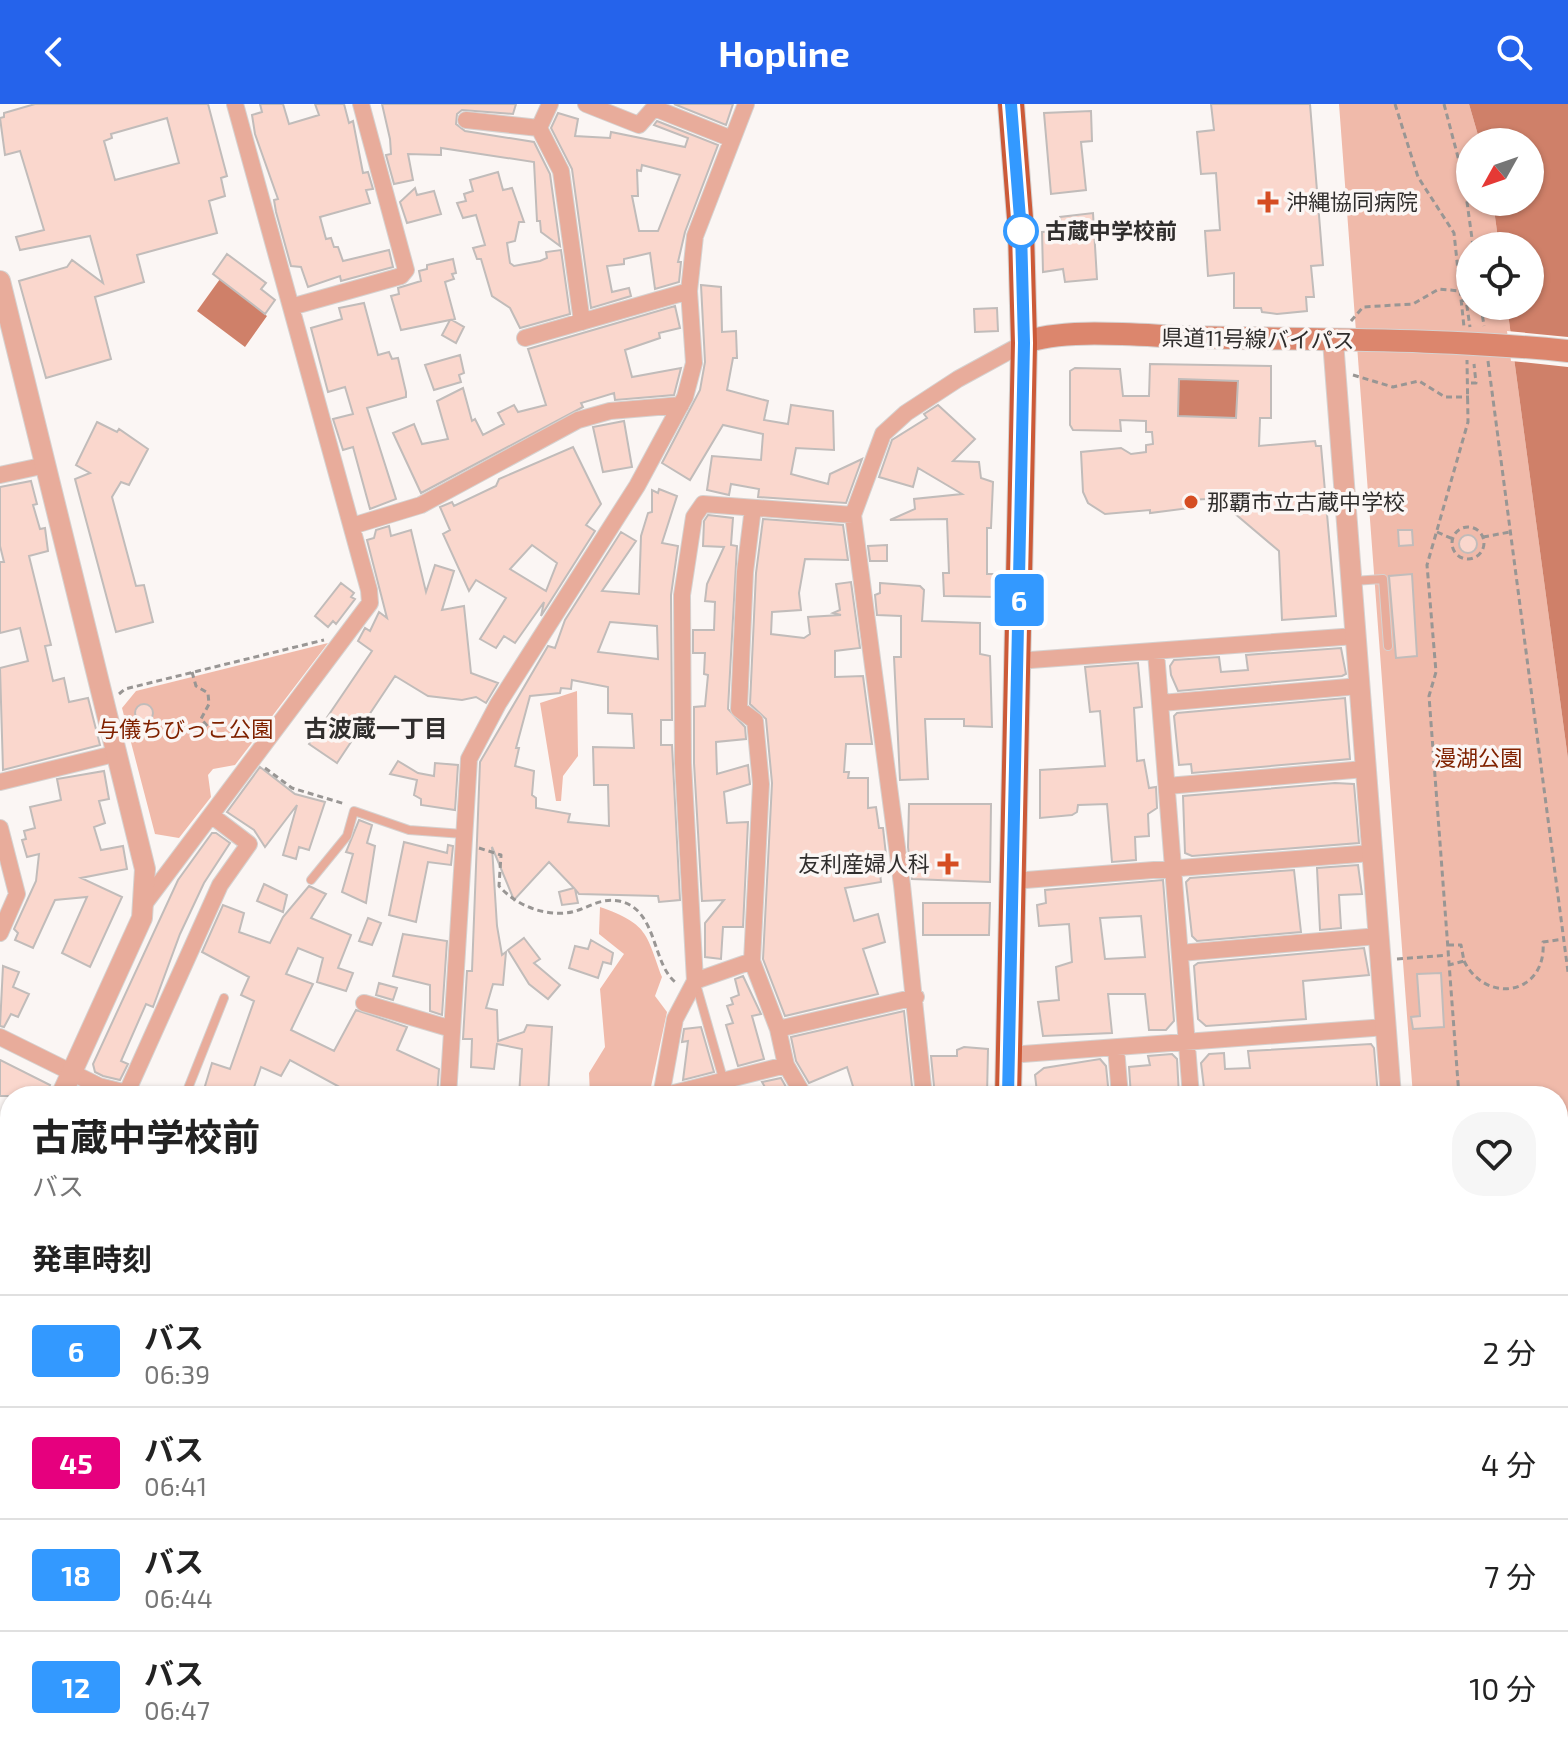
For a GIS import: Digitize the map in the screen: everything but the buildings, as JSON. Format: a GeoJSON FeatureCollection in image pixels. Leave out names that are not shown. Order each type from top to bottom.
{"type":"FeatureCollection","features":[{"type":"Feature","properties":{"kind":"highway"},"geometry":{"type":"LineString","coordinates":[[1008,1086],[1024,343],[1021,231],[1011,104]]}},
{"type":"Feature","properties":{"kind":"main road","name":"県道11号線バイパス"},"geometry":{"type":"LineString","coordinates":[[1024,343],[1054,335],[1333,341],[1568,351]]}},
{"type":"Feature","properties":{"kind":"street"},"geometry":{"type":"LineString","coordinates":[[66,1086],[136,934],[145,903],[370,603],[352,526],[235,104]]}},
{"type":"Feature","properties":{"kind":"street"},"geometry":{"type":"LineString","coordinates":[[291,307],[401,276],[406,270],[361,104]]}},
{"type":"Feature","properties":{"kind":"street"},"geometry":{"type":"LineString","coordinates":[[539,128],[550,104]]}},
{"type":"Feature","properties":{"kind":"street"},"geometry":{"type":"LineString","coordinates":[[586,104],[639,125],[654,108],[732,139]]}},
{"type":"Feature","properties":{"kind":"street"},"geometry":{"type":"LineString","coordinates":[[449,1086],[463,839],[472,747],[637,486],[681,405],[694,363],[689,291],[695,236],[746,104]]}},
{"type":"Feature","properties":{"kind":"street"},"geometry":{"type":"LineString","coordinates":[[466,120],[539,128]]}},
{"type":"Feature","properties":{"kind":"street"},"geometry":{"type":"LineString","coordinates":[[539,128],[561,171],[582,322]]}},
{"type":"Feature","properties":{"kind":"street"},"geometry":{"type":"LineString","coordinates":[[0,281],[143,856],[145,903]]}},
{"type":"Feature","properties":{"kind":"street"},"geometry":{"type":"LineString","coordinates":[[525,338],[689,291]]}},
{"type":"Feature","properties":{"kind":"street"},"geometry":{"type":"LineString","coordinates":[[1333,341],[1390,1086]]}},
{"type":"Feature","properties":{"kind":"street"},"geometry":{"type":"LineString","coordinates":[[923,1086],[916,997],[853,515],[883,434],[906,413],[958,379],[1024,343]]}},
{"type":"Feature","properties":{"kind":"street"},"geometry":{"type":"LineString","coordinates":[[352,526],[421,505],[578,420],[610,411],[681,405]]}},
{"type":"Feature","properties":{"kind":"street"},"geometry":{"type":"LineString","coordinates":[[0,475],[46,465]]}},
{"type":"Feature","properties":{"kind":"street"},"geometry":{"type":"LineString","coordinates":[[664,1086],[675,1019],[692,986],[683,763],[682,595],[694,517],[703,504],[853,515]]}},
{"type":"Feature","properties":{"kind":"street"},"geometry":{"type":"LineString","coordinates":[[753,508],[745,572],[739,709],[755,721],[761,784],[752,961],[778,1029],[786,1065],[798,1086]]}},
{"type":"Feature","properties":{"kind":"street"},"geometry":{"type":"LineString","coordinates":[[1017,661],[1356,636]]}},
{"type":"Feature","properties":{"kind":"street"},"geometry":{"type":"LineString","coordinates":[[1156,652],[1190,1086]]}},
{"type":"Feature","properties":{"kind":"street"},"geometry":{"type":"LineString","coordinates":[[1161,703],[1360,686]]}},
{"type":"Feature","properties":{"kind":"street"},"geometry":{"type":"LineString","coordinates":[[0,782],[118,753]]}},
{"type":"Feature","properties":{"kind":"street"},"geometry":{"type":"LineString","coordinates":[[1167,786],[1365,769]]}},
{"type":"Feature","properties":{"kind":"street"},"geometry":{"type":"LineString","coordinates":[[136,1086],[220,885],[249,844],[211,815]]}},
{"type":"Feature","properties":{"kind":"street"},"geometry":{"type":"LineString","coordinates":[[0,828],[17,894],[0,933]]}},
{"type":"Feature","properties":{"kind":"street"},"geometry":{"type":"LineString","coordinates":[[1012,881],[1372,853]]}},
{"type":"Feature","properties":{"kind":"street"},"geometry":{"type":"LineString","coordinates":[[143,856],[153,865],[172,864]]}},
{"type":"Feature","properties":{"kind":"street"},"geometry":{"type":"LineString","coordinates":[[0,887],[17,894]]}},
{"type":"Feature","properties":{"kind":"street"},"geometry":{"type":"LineString","coordinates":[[1180,953],[1379,936]]}},
{"type":"Feature","properties":{"kind":"street"},"geometry":{"type":"LineString","coordinates":[[692,986],[752,961]]}},
{"type":"Feature","properties":{"kind":"street"},"geometry":{"type":"LineString","coordinates":[[778,1029],[916,997]]}},
{"type":"Feature","properties":{"kind":"street"},"geometry":{"type":"LineString","coordinates":[[364,1003],[452,1029]]}},
{"type":"Feature","properties":{"kind":"street"},"geometry":{"type":"LineString","coordinates":[[1009,1055],[1386,1027]]}},
{"type":"Feature","properties":{"kind":"street"},"geometry":{"type":"LineString","coordinates":[[0,1037],[99,1086]]}},
{"type":"Feature","properties":{"kind":"street"},"geometry":{"type":"LineString","coordinates":[[1116,1048],[1119,1086]]}},
{"type":"Feature","properties":{"kind":"street"},"geometry":{"type":"LineString","coordinates":[[706,1086],[786,1065]]}},
{"type":"Feature","properties":{"kind":"lane"},"geometry":{"type":"LineString","coordinates":[[1352,581],[1383,579],[1388,646]]}},
{"type":"Feature","properties":{"kind":"lane"},"geometry":{"type":"LineString","coordinates":[[311,880],[347,836],[354,811],[409,830],[463,839]]}},
{"type":"Feature","properties":{"kind":"lane"},"geometry":{"type":"LineString","coordinates":[[692,986],[727,1086]]}},
{"type":"Feature","properties":{"kind":"lane"},"geometry":{"type":"LineString","coordinates":[[189,1086],[224,998]]}},
{"type":"Feature","properties":{"kind":"path"},"geometry":{"type":"LineString","coordinates":[[1395,104],[1418,177],[1454,233],[1456,252]]}},
{"type":"Feature","properties":{"kind":"path"},"geometry":{"type":"LineString","coordinates":[[1444,104],[1464,180],[1471,232]]}},
{"type":"Feature","properties":{"kind":"path"},"geometry":{"type":"LineString","coordinates":[[1350,323],[1354,313],[1363,307],[1413,304],[1439,289],[1456,291]]}},
{"type":"Feature","properties":{"kind":"path"},"geometry":{"type":"LineString","coordinates":[[1463,320],[1464,327]]}},
{"type":"Feature","properties":{"kind":"path"},"geometry":{"type":"LineString","coordinates":[[1468,320],[1470,333]]}},
{"type":"Feature","properties":{"kind":"path"},"geometry":{"type":"LineString","coordinates":[[1482,320],[1568,972]]}},
{"type":"Feature","properties":{"kind":"path"},"geometry":{"type":"LineString","coordinates":[[1469,382],[1476,383],[1484,347]]}},
{"type":"Feature","properties":{"kind":"path"},"geometry":{"type":"LineString","coordinates":[[1458,1086],[1429,696],[1436,672],[1427,565],[1468,422],[1467,359]]}},
{"type":"Feature","properties":{"kind":"path"},"geometry":{"type":"LineString","coordinates":[[1346,372],[1393,387],[1419,381],[1445,397],[1469,397]]}},
{"type":"Feature","properties":{"kind":"path"},"geometry":{"type":"LineString","coordinates":[[1468,527],[1478,530],[1483,537],[1483,549],[1471,558],[1457,553],[1453,539],[1459,530],[1468,527]]}},
{"type":"Feature","properties":{"kind":"path"},"geometry":{"type":"LineString","coordinates":[[1437,532],[1453,539]]}},
{"type":"Feature","properties":{"kind":"path"},"geometry":{"type":"LineString","coordinates":[[1483,537],[1510,532]]}},
{"type":"Feature","properties":{"kind":"path"},"geometry":{"type":"LineString","coordinates":[[105,698],[125,689],[347,634]]}},
{"type":"Feature","properties":{"kind":"path"},"geometry":{"type":"LineString","coordinates":[[192,672],[196,686],[208,693],[209,704],[201,719],[210,729]]}},
{"type":"Feature","properties":{"kind":"path"},"geometry":{"type":"LineString","coordinates":[[260,764],[292,788],[345,804],[354,811]]}},
{"type":"Feature","properties":{"kind":"path"},"geometry":{"type":"LineString","coordinates":[[463,839],[501,855],[499,886],[512,901],[524,906],[567,914],[591,902],[620,901],[633,907],[651,931],[669,979],[692,986]]}},
{"type":"Feature","properties":{"kind":"path"},"geometry":{"type":"LineString","coordinates":[[1448,946],[1461,945],[1470,974],[1483,985],[1515,988],[1531,980],[1541,966],[1543,942],[1564,939]]}},
{"type":"Feature","properties":{"kind":"path"},"geometry":{"type":"LineString","coordinates":[[1390,959],[1449,955]]}},
{"type":"Feature","properties":{"kind":"path"},"geometry":{"type":"LineString","coordinates":[[1449,965],[1464,961]]}},
{"type":"Feature","properties":{"kind":"green space","name":"漫湖公園"},"geometry":{"type":"Polygon","coordinates":[[[1339,104],[1469,104],[1476,128],[1456,128],[1456,216],[1495,216],[1497,232],[1456,232],[1456,320],[1509,320],[1568,759],[1568,1086],[1412,1086],[1339,104]]]}},
{"type":"Feature","properties":{"kind":"green space","name":"与儀ちびっこ公園"},"geometry":{"type":"Polygon","coordinates":[[[328,643],[235,765],[213,769],[208,775],[211,797],[179,838],[155,834],[122,708],[136,691],[328,643]]]}},
{"type":"Feature","properties":{"kind":"green space"},"geometry":{"type":"Polygon","coordinates":[[[577,691],[578,756],[563,776],[561,801],[556,801],[540,703],[577,691]]]}},
{"type":"Feature","properties":{"kind":"green space"},"geometry":{"type":"Polygon","coordinates":[[[600,907],[628,919],[648,940],[662,977],[655,996],[667,1012],[651,1086],[590,1086],[589,1073],[605,1047],[600,989],[624,954],[599,934],[600,907]]]}},
{"type":"Feature","properties":{"kind":"shaded area"},"geometry":{"type":"Polygon","coordinates":[[[1469,104],[1568,104],[1568,759],[1509,320],[1544,320],[1544,232],[1497,232],[1495,216],[1544,216],[1544,128],[1476,128],[1469,104]]]}},
{"type":"Feature","properties":{"kind":"shaded area"},"geometry":{"type":"Polygon","coordinates":[[[220,279],[267,316],[245,347],[197,311],[220,279]]]}},
{"type":"Feature","properties":{"kind":"shaded area"},"geometry":{"type":"Polygon","coordinates":[[[1179,379],[1238,381],[1236,418],[1178,416],[1179,379]]]}},
{"type":"Feature","properties":{"kind":"pier"},"geometry":{"type":"Polygon","coordinates":[[[1507,331],[1568,337],[1568,367],[1511,361],[1507,331]]]}},
{"type":"Feature","properties":{"kind":"bus line","name":"6"},"geometry":{"type":"LineString","coordinates":[[1008,1086],[1024,343],[1019,191],[1011,104]]}},
{"type":"Feature","properties":{"kind":"place","name":"沖縄協同病院"},"geometry":{"type":"Point","coordinates":[1268,202]}},
{"type":"Feature","properties":{"kind":"place","name":"古蔵中学校前"},"geometry":{"type":"Point","coordinates":[1021,231]}},
{"type":"Feature","properties":{"kind":"place","name":"那覇市立古蔵中学校"},"geometry":{"type":"Point","coordinates":[1191,502]}},
{"type":"Feature","properties":{"kind":"place","name":"友利産婦人科"},"geometry":{"type":"Point","coordinates":[948,864]}},
{"type":"Feature","properties":{"kind":"district","name":"古波蔵一丁目"},"geometry":{"type":"Point","coordinates":[376,729]}}]}
